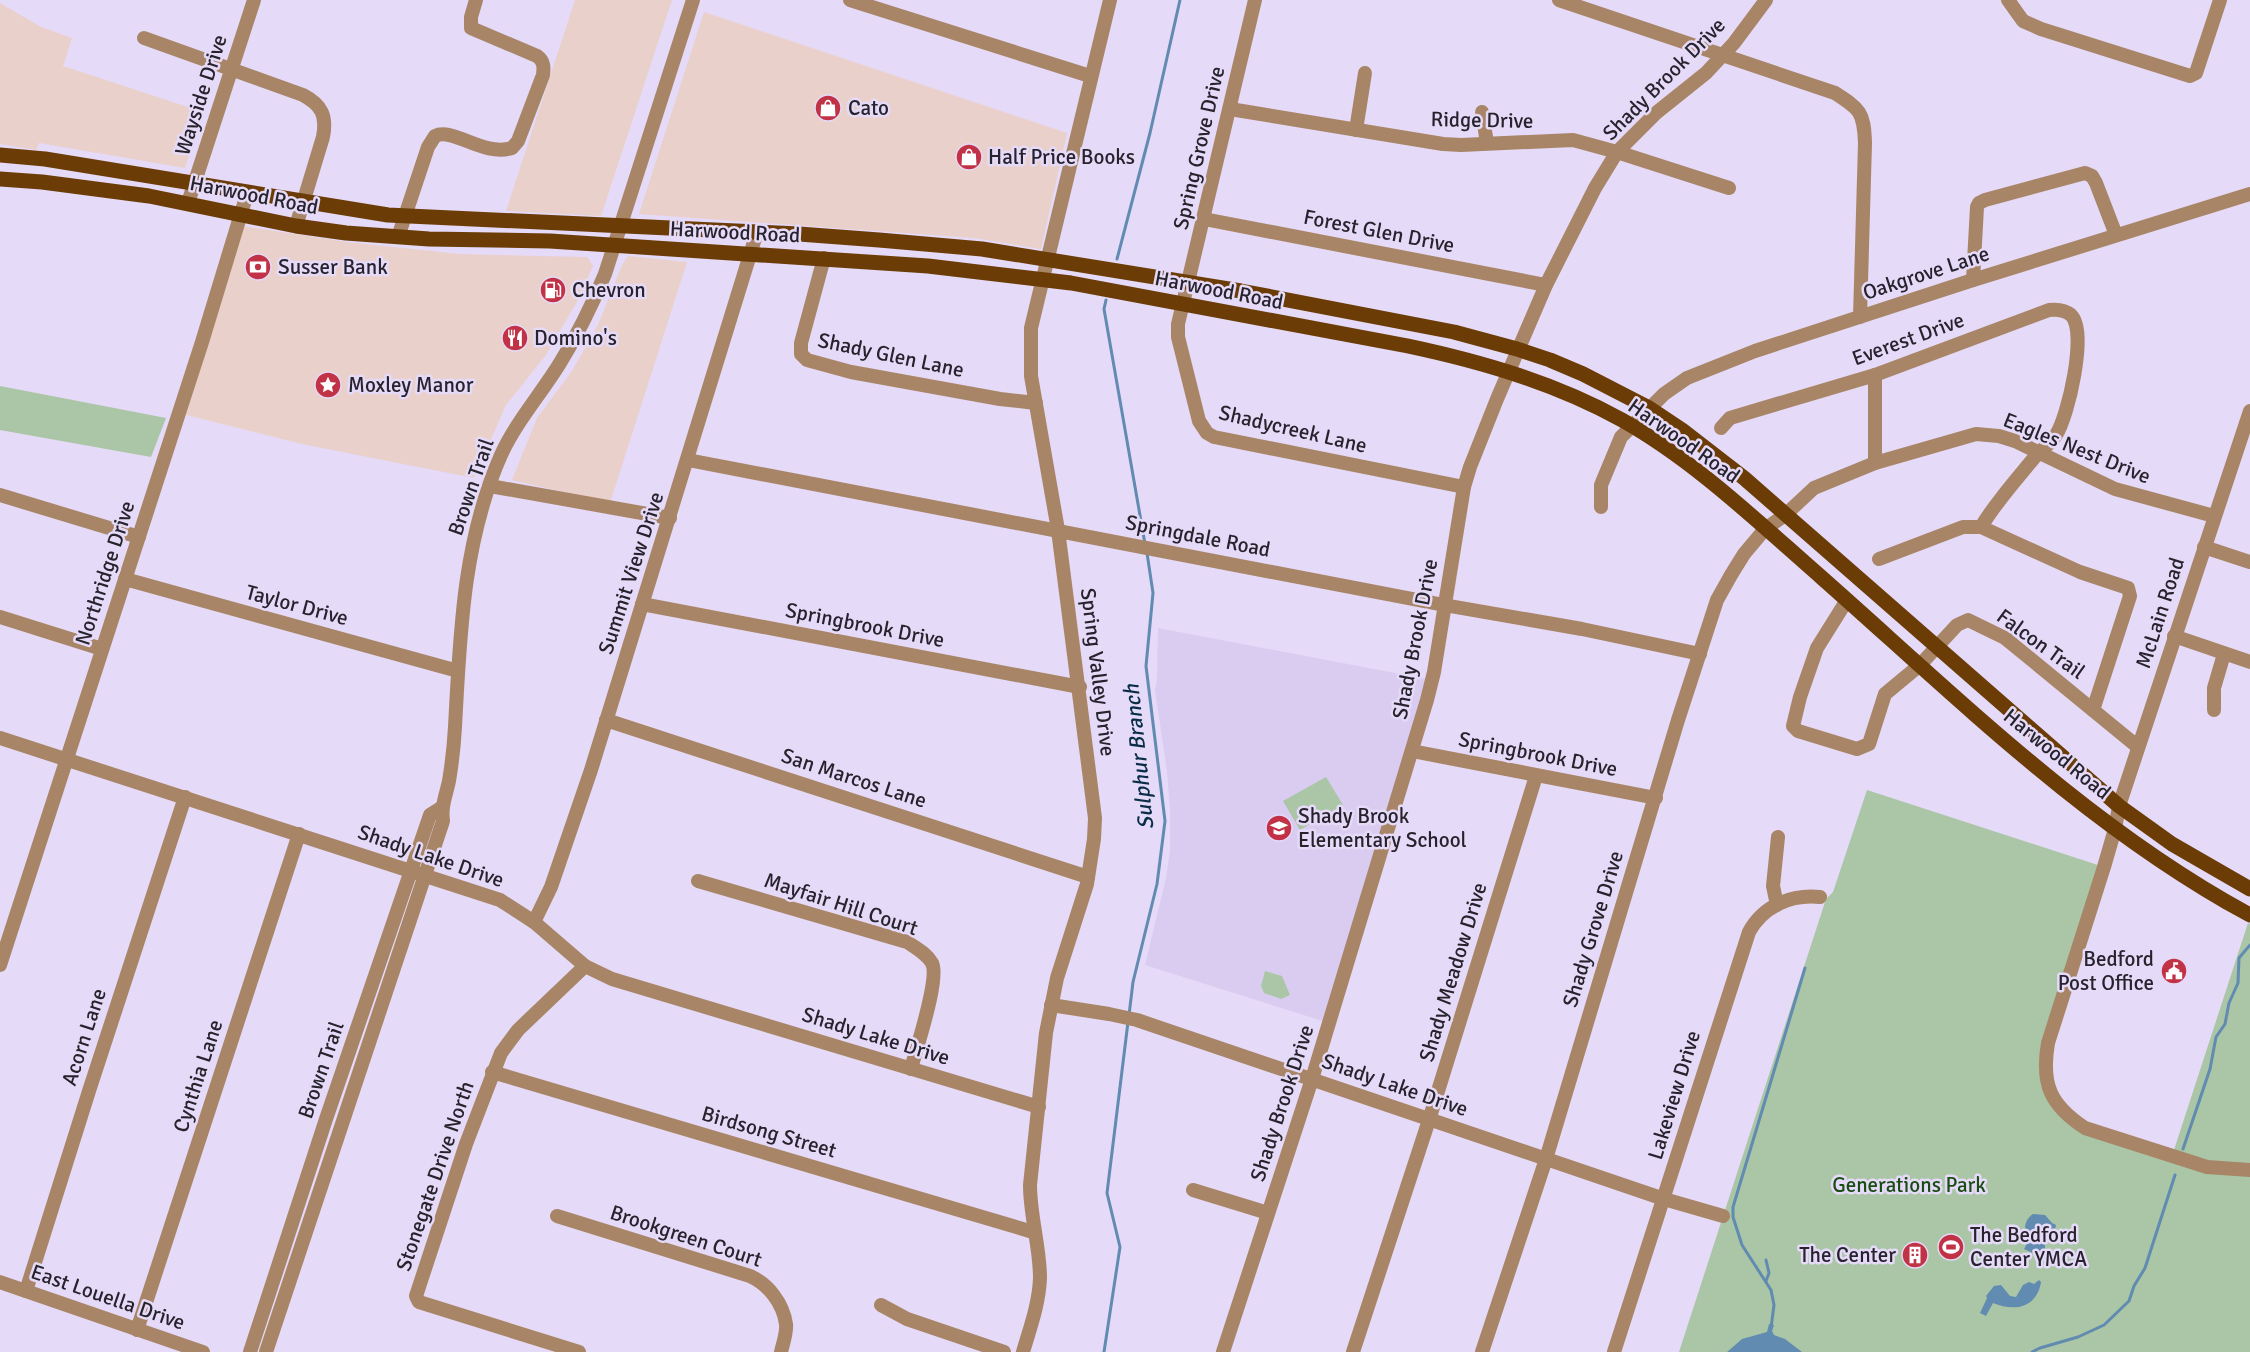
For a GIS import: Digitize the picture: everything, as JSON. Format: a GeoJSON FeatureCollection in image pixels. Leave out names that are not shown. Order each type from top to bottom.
{"type":"FeatureCollection","features":[{"type":"Feature","properties":{"kind":"main road","name":"Harwood Road"},"geometry":{"type":"LineString","coordinates":[[0,155],[45,159],[247,194],[405,217],[757,232],[982,249],[1189,282],[1454,332],[1517,349],[1583,374],[1649,408],[1705,447],[2119,806],[2172,844],[2250,889]]}},
{"type":"Feature","properties":{"kind":"main road","name":"Harwood Road"},"geometry":{"type":"LineString","coordinates":[[0,179],[42,182],[188,203],[296,225],[398,237],[550,241],[824,258],[928,266],[1071,283],[1408,346],[1508,371],[1552,386],[1632,426],[1691,467],[2043,771],[2115,829],[2182,876],[2250,915]]}},
{"type":"Feature","properties":{"kind":"street","name":"Wayside Drive"},"geometry":{"type":"LineString","coordinates":[[188,203],[254,0]]}},
{"type":"Feature","properties":{"kind":"street"},"geometry":{"type":"LineString","coordinates":[[398,237],[428,147],[435,136],[445,133],[491,151],[512,148],[518,141],[543,75],[542,59],[471,28],[471,17],[476,0]]}},
{"type":"Feature","properties":{"kind":"street","name":"Brown Trail"},"geometry":{"type":"LineString","coordinates":[[266,1352],[443,820],[441,808],[454,744],[467,569],[489,486],[512,434],[560,363],[589,312],[615,246],[693,0]]}},
{"type":"Feature","properties":{"kind":"street"},"geometry":{"type":"LineString","coordinates":[[850,0],[1090,76]]}},
{"type":"Feature","properties":{"kind":"street","name":"Spring Valley Drive"},"geometry":{"type":"LineString","coordinates":[[1023,1352],[1037,1304],[1040,1279],[1030,1206],[1030,1185],[1046,1033],[1057,978],[1085,892],[1094,839],[1095,818],[1080,687],[1058,530],[1031,376],[1031,324],[1110,0]]}},
{"type":"Feature","properties":{"kind":"street","name":"Spring Grove Drive"},"geometry":{"type":"LineString","coordinates":[[1182,304],[1255,0]]}},
{"type":"Feature","properties":{"kind":"street"},"geometry":{"type":"LineString","coordinates":[[1559,0],[1835,93],[1856,106],[1864,125],[1865,143],[1860,317]]}},
{"type":"Feature","properties":{"kind":"street","name":"Shady Brook Drive"},"geometry":{"type":"LineString","coordinates":[[1223,1352],[1312,1079],[1412,751],[1434,672],[1464,487],[1508,371],[1546,285],[1595,188],[1617,152],[1637,130],[1723,56],[1766,0]]}},
{"type":"Feature","properties":{"kind":"street"},"geometry":{"type":"LineString","coordinates":[[2008,0],[2023,21],[2041,29],[2190,76],[2196,73],[2220,0]]}},
{"type":"Feature","properties":{"kind":"street"},"geometry":{"type":"LineString","coordinates":[[144,38],[303,95],[320,107],[326,123],[296,225]]}},
{"type":"Feature","properties":{"kind":"street"},"geometry":{"type":"LineString","coordinates":[[1356,130],[1365,73]]}},
{"type":"Feature","properties":{"kind":"street","name":"Ridge Drive"},"geometry":{"type":"LineString","coordinates":[[1230,109],[1443,144],[1573,140],[1729,188]]}},
{"type":"Feature","properties":{"kind":"street"},"geometry":{"type":"LineString","coordinates":[[1482,112],[1488,143]]}},
{"type":"Feature","properties":{"kind":"street"},"geometry":{"type":"LineString","coordinates":[[1973,280],[1977,207],[1985,200],[2085,173],[2092,176],[2096,183],[2116,235]]}},
{"type":"Feature","properties":{"kind":"street","name":"Northridge Drive"},"geometry":{"type":"LineString","coordinates":[[0,965],[247,194]]}},
{"type":"Feature","properties":{"kind":"street","name":"Oakgrove Lane"},"geometry":{"type":"LineString","coordinates":[[1601,507],[1601,485],[1621,437],[1664,394],[1703,371],[1755,351],[1973,280],[2250,194]]}},
{"type":"Feature","properties":{"kind":"street","name":"Forest Glen Drive"},"geometry":{"type":"LineString","coordinates":[[1204,219],[1546,285]]}},
{"type":"Feature","properties":{"kind":"street","name":"Summit View Drive"},"geometry":{"type":"LineString","coordinates":[[534,922],[551,887],[606,720],[757,232]]}},
{"type":"Feature","properties":{"kind":"street","name":"Shady Glen Lane"},"geometry":{"type":"LineString","coordinates":[[824,258],[801,343],[801,354],[807,360],[851,372],[1000,399],[1036,403]]}},
{"type":"Feature","properties":{"kind":"street","name":"Shadycreek Lane"},"geometry":{"type":"LineString","coordinates":[[1182,304],[1178,337],[1199,421],[1207,433],[1214,437],[1464,487]]}},
{"type":"Feature","properties":{"kind":"street","name":"Everest Drive"},"geometry":{"type":"LineString","coordinates":[[1721,428],[1730,418],[1875,375],[2049,310],[2064,311],[2071,315],[2077,326],[2077,356],[2063,421],[2056,434],[1994,504],[1981,527]]}},
{"type":"Feature","properties":{"kind":"street"},"geometry":{"type":"LineString","coordinates":[[1875,375],[1875,463]]}},
{"type":"Feature","properties":{"kind":"street","name":"McLain Road"},"geometry":{"type":"LineString","coordinates":[[2250,411],[2243,451],[2214,516],[2119,806],[2115,829],[2048,1043],[2045,1062],[2050,1095],[2071,1119],[2094,1132],[2207,1167],[2250,1170]]}},
{"type":"Feature","properties":{"kind":"street","name":"Eagles Nest Drive"},"geometry":{"type":"LineString","coordinates":[[1765,529],[1785,515],[1814,488],[1875,463],[1976,434],[1999,436],[2115,489],[2214,516]]}},
{"type":"Feature","properties":{"kind":"street","name":"Springdale Road"},"geometry":{"type":"LineString","coordinates":[[688,460],[1444,605],[1582,629],[1700,654]]}},
{"type":"Feature","properties":{"kind":"street"},"geometry":{"type":"LineString","coordinates":[[489,486],[670,518]]}},
{"type":"Feature","properties":{"kind":"street"},"geometry":{"type":"LineString","coordinates":[[0,495],[138,537]]}},
{"type":"Feature","properties":{"kind":"street"},"geometry":{"type":"LineString","coordinates":[[1880,559],[1963,527],[1981,527],[2080,572],[2128,588],[2130,596],[2094,710]]}},
{"type":"Feature","properties":{"kind":"street","name":"Shady Grove Drive"},"geometry":{"type":"LineString","coordinates":[[1482,1352],[1546,1159],[1717,600],[1744,554],[1765,529]]}},
{"type":"Feature","properties":{"kind":"street"},"geometry":{"type":"LineString","coordinates":[[2204,547],[2250,562]]}},
{"type":"Feature","properties":{"kind":"street","name":"Taylor Drive"},"geometry":{"type":"LineString","coordinates":[[125,579],[458,671]]}},
{"type":"Feature","properties":{"kind":"street","name":"Falcon Trail"},"geometry":{"type":"LineString","coordinates":[[1847,600],[1817,648],[1793,726],[1798,731],[1857,748],[1869,744],[1885,694],[1920,665],[1957,625],[1968,621],[2005,638],[2138,747]]}},
{"type":"Feature","properties":{"kind":"street","name":"Springbrook Drive"},"geometry":{"type":"LineString","coordinates":[[642,604],[1080,687]]}},
{"type":"Feature","properties":{"kind":"street"},"geometry":{"type":"LineString","coordinates":[[0,617],[102,649]]}},
{"type":"Feature","properties":{"kind":"street"},"geometry":{"type":"LineString","coordinates":[[2174,636],[2250,662]]}},
{"type":"Feature","properties":{"kind":"street"},"geometry":{"type":"LineString","coordinates":[[2214,710],[2214,688],[2224,654]]}},
{"type":"Feature","properties":{"kind":"street","name":"San Marcos Lane"},"geometry":{"type":"LineString","coordinates":[[606,720],[1088,877]]}},
{"type":"Feature","properties":{"kind":"street","name":"Shady Lake Drive"},"geometry":{"type":"LineString","coordinates":[[0,738],[500,900],[534,922],[585,966],[612,979],[1039,1107]]}},
{"type":"Feature","properties":{"kind":"street","name":"Springbrook Drive"},"geometry":{"type":"LineString","coordinates":[[1412,751],[1656,798]]}},
{"type":"Feature","properties":{"kind":"street","name":"Shady Meadow Drive"},"geometry":{"type":"LineString","coordinates":[[1353,1352],[1429,1120],[1536,776]]}},
{"type":"Feature","properties":{"kind":"street","name":"Acorn Lane"},"geometry":{"type":"LineString","coordinates":[[26,1291],[185,797]]}},
{"type":"Feature","properties":{"kind":"street","name":"Brown Trail"},"geometry":{"type":"LineString","coordinates":[[250,1352],[326,1119],[430,815],[441,808]]}},
{"type":"Feature","properties":{"kind":"street","name":"Cynthia Lane"},"geometry":{"type":"LineString","coordinates":[[137,1330],[299,834]]}},
{"type":"Feature","properties":{"kind":"street"},"geometry":{"type":"LineString","coordinates":[[1777,905],[1773,886],[1778,837]]}},
{"type":"Feature","properties":{"kind":"street","name":"Mayfair Hill Court"},"geometry":{"type":"LineString","coordinates":[[698,881],[907,942],[923,952],[932,963],[934,978],[911,1069]]}},
{"type":"Feature","properties":{"kind":"street","name":"Lakeview Drive"},"geometry":{"type":"LineString","coordinates":[[1614,1352],[1749,932],[1760,916],[1791,898],[1820,897]]}},
{"type":"Feature","properties":{"kind":"street","name":"Stonegate Drive North"},"geometry":{"type":"LineString","coordinates":[[579,1352],[417,1300],[452,1187],[492,1072],[501,1053],[518,1030],[585,966]]}},
{"type":"Feature","properties":{"kind":"street","name":"Shady Lake Drive"},"geometry":{"type":"LineString","coordinates":[[1051,1005],[1137,1020],[1664,1199],[1723,1216]]}},
{"type":"Feature","properties":{"kind":"street","name":"Birdsong Street"},"geometry":{"type":"LineString","coordinates":[[492,1072],[1033,1232]]}},
{"type":"Feature","properties":{"kind":"street"},"geometry":{"type":"LineString","coordinates":[[326,1119],[342,1124]]}},
{"type":"Feature","properties":{"kind":"street"},"geometry":{"type":"LineString","coordinates":[[1193,1190],[1268,1213]]}},
{"type":"Feature","properties":{"kind":"street","name":"Brookgreen Court"},"geometry":{"type":"LineString","coordinates":[[557,1216],[760,1280],[776,1299],[784,1317],[785,1333],[781,1352]]}},
{"type":"Feature","properties":{"kind":"street","name":"East Louella Drive"},"geometry":{"type":"LineString","coordinates":[[0,1282],[203,1352]]}},
{"type":"Feature","properties":{"kind":"street"},"geometry":{"type":"LineString","coordinates":[[881,1305],[907,1319],[1004,1352]]}},
{"type":"Feature","properties":{"kind":"shaded area"},"geometry":{"type":"Polygon","coordinates":[[[575,0],[672,0],[601,216],[506,211],[575,0]]]}},
{"type":"Feature","properties":{"kind":"shaded area"},"geometry":{"type":"Polygon","coordinates":[[[0,3],[41,27],[72,38],[63,66],[203,112],[185,168],[39,143],[36,150],[0,144],[0,3]]]}},
{"type":"Feature","properties":{"kind":"shaded area"},"geometry":{"type":"Polygon","coordinates":[[[704,12],[1067,133],[1041,249],[974,238],[639,214],[704,12]]]}},
{"type":"Feature","properties":{"kind":"shaded area"},"geometry":{"type":"Polygon","coordinates":[[[243,226],[347,242],[460,254],[587,257],[593,266],[578,300],[546,355],[506,405],[474,478],[302,444],[186,415],[243,226]]]}},
{"type":"Feature","properties":{"kind":"shaded area"},"geometry":{"type":"Polygon","coordinates":[[[628,256],[687,262],[610,503],[512,480],[537,418],[572,371],[598,325],[622,265],[628,256]]]}},
{"type":"Feature","properties":{"kind":"shaded area","name":"Shady Brook Elementary School"},"geometry":{"type":"Polygon","coordinates":[[[1158,628],[1432,680],[1329,1023],[1145,965],[1166,878],[1170,851],[1167,771],[1155,690],[1158,628]]]}},
{"type":"Feature","properties":{"kind":"green space"},"geometry":{"type":"Polygon","coordinates":[[[0,386],[166,418],[151,457],[0,430],[0,386]]]}},
{"type":"Feature","properties":{"kind":"green space"},"geometry":{"type":"Polygon","coordinates":[[[1326,777],[1343,805],[1300,830],[1283,801],[1326,777]]]}},
{"type":"Feature","properties":{"kind":"green space","name":"Generations Park"},"geometry":{"type":"Polygon","coordinates":[[[1867,790],[2104,867],[2048,1043],[2046,1080],[2071,1119],[2172,1156],[2248,923],[2250,924],[2250,1352],[1679,1352],[1826,899],[1833,892],[1867,790]]]}},
{"type":"Feature","properties":{"kind":"green space"},"geometry":{"type":"Polygon","coordinates":[[[1265,971],[1282,976],[1290,995],[1281,999],[1264,993],[1261,986],[1265,971]]]}},
{"type":"Feature","properties":{"kind":"water"},"geometry":{"type":"Polygon","coordinates":[[[2033,1214],[2045,1215],[2056,1225],[2054,1234],[2049,1240],[2045,1238],[2042,1241],[2045,1243],[2045,1249],[2057,1254],[2050,1266],[2042,1264],[2041,1257],[2024,1249],[2031,1236],[2029,1230],[2025,1230],[2026,1223],[2033,1214]]]}},
{"type":"Feature","properties":{"kind":"water"},"geometry":{"type":"Polygon","coordinates":[[[2039,1280],[2041,1282],[2039,1291],[2035,1298],[2023,1306],[2009,1307],[1993,1303],[1986,1316],[1980,1313],[1986,1296],[1994,1286],[2001,1285],[2010,1296],[2016,1297],[2023,1285],[2029,1282],[2034,1284],[2039,1280]]]}},
{"type":"Feature","properties":{"kind":"water"},"geometry":{"type":"Polygon","coordinates":[[[1769,1324],[1774,1325],[1772,1331],[1774,1335],[1785,1339],[1802,1352],[1727,1352],[1742,1339],[1767,1332],[1769,1324]]]}},
{"type":"Feature","properties":{"kind":"waterway","name":"Sulphur Branch"},"geometry":{"type":"LineString","coordinates":[[1117,259],[1150,133],[1180,0]]}},
{"type":"Feature","properties":{"kind":"waterway","name":"Sulphur Branch"},"geometry":{"type":"LineString","coordinates":[[1106,300],[1104,309],[1145,544]]}},
{"type":"Feature","properties":{"kind":"waterway","name":"Sulphur Branch"},"geometry":{"type":"LineString","coordinates":[[1129,1015],[1133,982],[1157,884],[1165,821],[1146,666],[1153,593],[1147,553]]}},
{"type":"Feature","properties":{"kind":"waterway"},"geometry":{"type":"LineString","coordinates":[[2183,1149],[2210,1069],[2216,1037],[2225,1024],[2229,1003],[2238,983],[2239,958],[2250,945]]}},
{"type":"Feature","properties":{"kind":"waterway"},"geometry":{"type":"LineString","coordinates":[[1771,1328],[1774,1305],[1771,1290],[1742,1245],[1733,1217],[1733,1207],[1805,968]]}},
{"type":"Feature","properties":{"kind":"waterway","name":"Sulphur Branch"},"geometry":{"type":"LineString","coordinates":[[1104,1352],[1120,1247],[1107,1193],[1128,1022]]}},
{"type":"Feature","properties":{"kind":"waterway"},"geometry":{"type":"LineString","coordinates":[[2032,1352],[2078,1337],[2104,1325],[2129,1301],[2134,1286],[2145,1268],[2175,1175]]}},
{"type":"Feature","properties":{"kind":"waterway"},"geometry":{"type":"LineString","coordinates":[[1766,1260],[1769,1273],[1766,1281]]}},
{"type":"Feature","properties":{"kind":"place","name":"Cato"},"geometry":{"type":"Point","coordinates":[828,108]}},
{"type":"Feature","properties":{"kind":"place","name":"Half Price Books"},"geometry":{"type":"Point","coordinates":[969,157]}},
{"type":"Feature","properties":{"kind":"place","name":"Susser Bank"},"geometry":{"type":"Point","coordinates":[258,267]}},
{"type":"Feature","properties":{"kind":"place","name":"Chevron"},"geometry":{"type":"Point","coordinates":[553,290]}},
{"type":"Feature","properties":{"kind":"place","name":"Domino's"},"geometry":{"type":"Point","coordinates":[515,338]}},
{"type":"Feature","properties":{"kind":"place","name":"Moxley Manor"},"geometry":{"type":"Point","coordinates":[328,385]}},
{"type":"Feature","properties":{"kind":"place","name":"Shady Brook Elementary School"},"geometry":{"type":"Point","coordinates":[1279,828]}},
{"type":"Feature","properties":{"kind":"place","name":"Bedford Post Office"},"geometry":{"type":"Point","coordinates":[2174,971]}},
{"type":"Feature","properties":{"kind":"place","name":"The Bedford Center YMCA"},"geometry":{"type":"Point","coordinates":[1951,1247]}},
{"type":"Feature","properties":{"kind":"place","name":"The Center"},"geometry":{"type":"Point","coordinates":[1915,1255]}}]}
